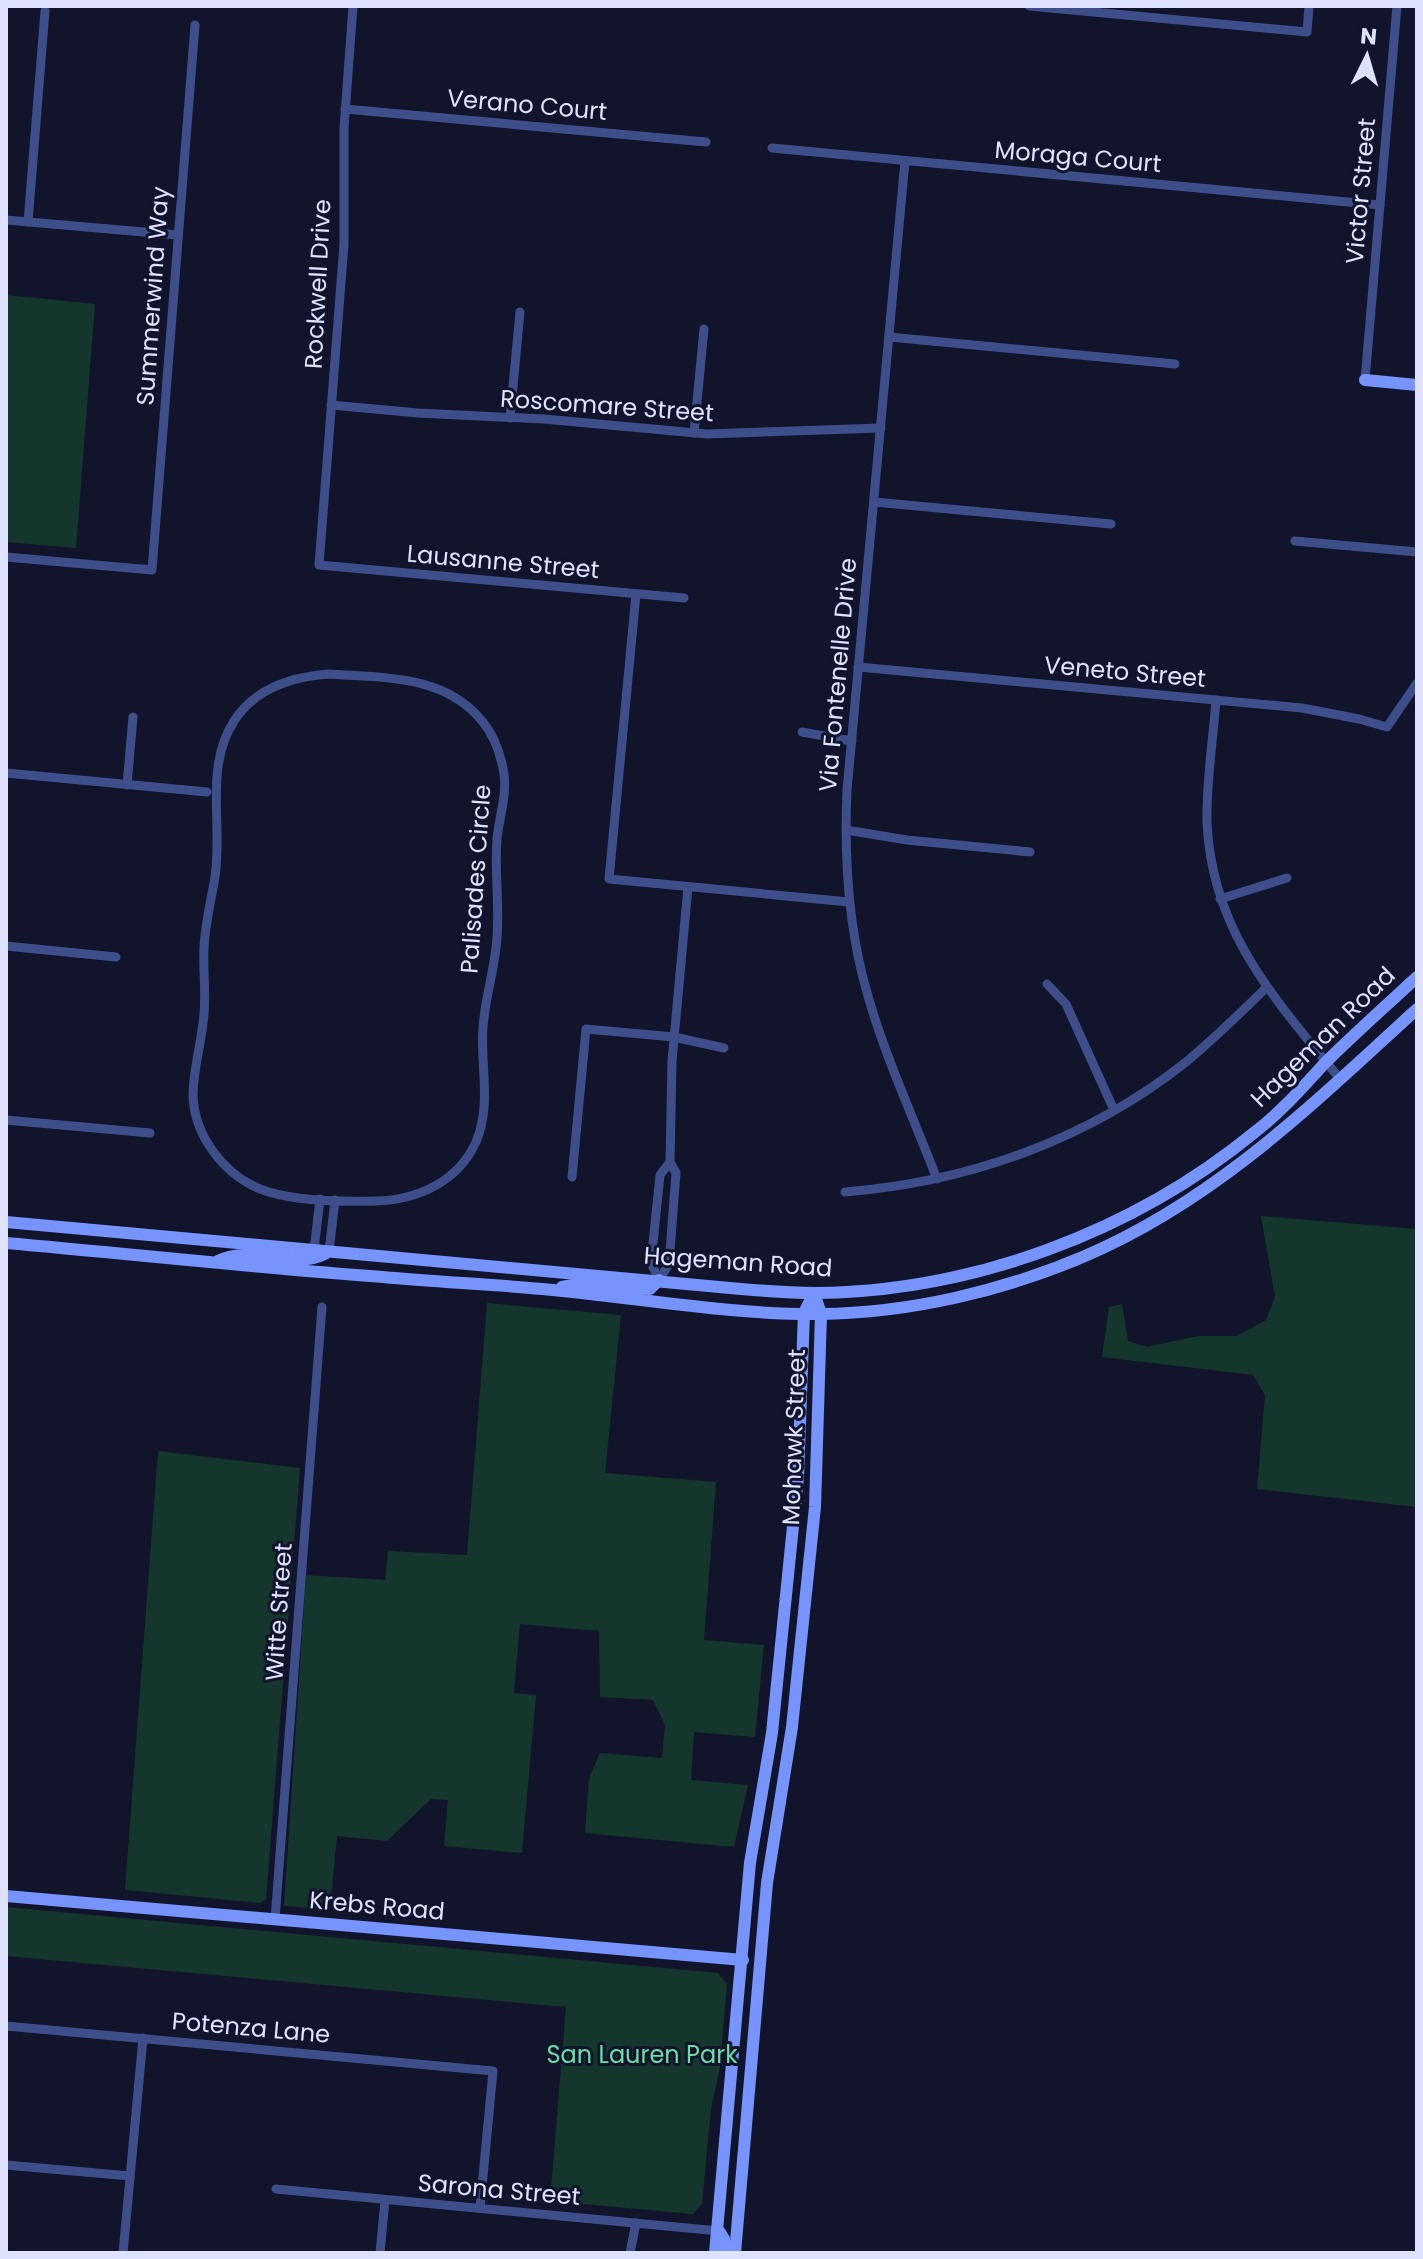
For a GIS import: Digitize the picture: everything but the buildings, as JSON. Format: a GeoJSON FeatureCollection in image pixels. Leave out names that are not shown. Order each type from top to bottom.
{"type":"FeatureCollection","features":[{"type":"Feature","properties":{"kind":"main road"},"geometry":{"type":"LineString","coordinates":[[1365,380],[1417,385]]}},
{"type":"Feature","properties":{"kind":"main road","name":"Hageman Road"},"geometry":{"type":"LineString","coordinates":[[6,1222],[741,1289],[814,1293],[956,1277],[1036,1254],[1122,1218],[1194,1177],[1227,1155],[1282,1109],[1326,1062],[1417,977]]}},
{"type":"Feature","properties":{"kind":"main road","name":"Hageman Road"},"geometry":{"type":"LineString","coordinates":[[6,1243],[543,1289],[739,1310],[821,1314],[953,1298],[1014,1282],[1085,1256],[1163,1217],[1256,1154],[1417,1009]]}},
{"type":"Feature","properties":{"kind":"main road"},"geometry":{"type":"LineString","coordinates":[[215,1262],[233,1253],[307,1260],[329,1251]]}},
{"type":"Feature","properties":{"kind":"main road"},"geometry":{"type":"LineString","coordinates":[[543,1289],[578,1284],[650,1289],[659,1280]]}},
{"type":"Feature","properties":{"kind":"main road","name":"Mohawk Street"},"geometry":{"type":"LineString","coordinates":[[743,1960],[750,1863],[772,1733],[798,1477],[804,1313],[814,1293]]}},
{"type":"Feature","properties":{"kind":"main road","name":"Mohawk Street"},"geometry":{"type":"LineString","coordinates":[[735,2253],[767,1883],[792,1727],[815,1507],[821,1314],[814,1293]]}},
{"type":"Feature","properties":{"kind":"main road","name":"Krebs Road"},"geometry":{"type":"LineString","coordinates":[[6,1896],[743,1960]]}},
{"type":"Feature","properties":{"kind":"main road"},"geometry":{"type":"LineString","coordinates":[[743,1960],[751,1979],[743,2075],[747,2117]]}},
{"type":"Feature","properties":{"kind":"main road"},"geometry":{"type":"LineString","coordinates":[[715,2253],[743,1960]]}},
{"type":"Feature","properties":{"kind":"main road"},"geometry":{"type":"LineString","coordinates":[[719,2231],[726,2253]]}},
{"type":"Feature","properties":{"kind":"street","name":"Rockwell Drive"},"geometry":{"type":"LineString","coordinates":[[319,565],[344,244],[345,109],[353,6]]}},
{"type":"Feature","properties":{"kind":"street"},"geometry":{"type":"LineString","coordinates":[[1029,6],[1307,32],[1309,6]]}},
{"type":"Feature","properties":{"kind":"street"},"geometry":{"type":"LineString","coordinates":[[1147,17],[1148,6]]}},
{"type":"Feature","properties":{"kind":"street","name":"Victor Street"},"geometry":{"type":"LineString","coordinates":[[1365,380],[1397,6]]}},
{"type":"Feature","properties":{"kind":"street"},"geometry":{"type":"LineString","coordinates":[[28,222],[45,11]]}},
{"type":"Feature","properties":{"kind":"street","name":"Summerwind Way"},"geometry":{"type":"LineString","coordinates":[[6,557],[152,570],[195,25]]}},
{"type":"Feature","properties":{"kind":"street","name":"Verano Court"},"geometry":{"type":"LineString","coordinates":[[345,109],[706,142]]}},
{"type":"Feature","properties":{"kind":"street","name":"Moraga Court"},"geometry":{"type":"LineString","coordinates":[[772,148],[1380,205]]}},
{"type":"Feature","properties":{"kind":"street","name":"Via Fontenelle Drive"},"geometry":{"type":"LineString","coordinates":[[905,161],[846,830],[849,902],[860,965],[876,1021],[937,1179]]}},
{"type":"Feature","properties":{"kind":"street"},"geometry":{"type":"LineString","coordinates":[[6,220],[178,235]]}},
{"type":"Feature","properties":{"kind":"street"},"geometry":{"type":"LineString","coordinates":[[510,418],[520,312]]}},
{"type":"Feature","properties":{"kind":"street"},"geometry":{"type":"LineString","coordinates":[[694,433],[704,329]]}},
{"type":"Feature","properties":{"kind":"street"},"geometry":{"type":"LineString","coordinates":[[889,337],[1175,364]]}},
{"type":"Feature","properties":{"kind":"street","name":"Roscomare Street"},"geometry":{"type":"LineString","coordinates":[[331,405],[735,435],[881,428]]}},
{"type":"Feature","properties":{"kind":"street"},"geometry":{"type":"LineString","coordinates":[[874,502],[1111,524]]}},
{"type":"Feature","properties":{"kind":"street"},"geometry":{"type":"LineString","coordinates":[[1295,541],[1417,552]]}},
{"type":"Feature","properties":{"kind":"street","name":"Lausanne Street"},"geometry":{"type":"LineString","coordinates":[[319,565],[684,598]]}},
{"type":"Feature","properties":{"kind":"street"},"geometry":{"type":"LineString","coordinates":[[636,594],[609,879],[849,902]]}},
{"type":"Feature","properties":{"kind":"street","name":"Veneto Street"},"geometry":{"type":"LineString","coordinates":[[858,667],[1331,713],[1387,727],[1417,683]]}},
{"type":"Feature","properties":{"kind":"street","name":"Palisades Circle"},"geometry":{"type":"LineString","coordinates":[[328,674],[408,680],[437,687],[463,701],[484,722],[498,748],[504,777],[495,867],[496,949],[482,1029],[485,1115],[475,1144],[466,1157],[457,1169],[433,1188],[404,1199],[320,1199],[261,1189],[234,1174],[213,1153],[199,1126],[193,1096],[205,1005],[206,926],[218,848],[216,766],[223,741],[236,718],[254,698],[276,684],[301,676],[328,674]]}},
{"type":"Feature","properties":{"kind":"street"},"geometry":{"type":"LineString","coordinates":[[1216,700],[1207,821],[1220,899],[1239,945],[1266,988],[1340,1079]]}},
{"type":"Feature","properties":{"kind":"street"},"geometry":{"type":"LineString","coordinates":[[127,785],[133,717]]}},
{"type":"Feature","properties":{"kind":"street"},"geometry":{"type":"LineString","coordinates":[[802,732],[852,741]]}},
{"type":"Feature","properties":{"kind":"street"},"geometry":{"type":"LineString","coordinates":[[6,773],[207,792]]}},
{"type":"Feature","properties":{"kind":"street"},"geometry":{"type":"LineString","coordinates":[[846,830],[907,840],[1030,852]]}},
{"type":"Feature","properties":{"kind":"street"},"geometry":{"type":"LineString","coordinates":[[1220,899],[1287,878]]}},
{"type":"Feature","properties":{"kind":"street"},"geometry":{"type":"LineString","coordinates":[[659,1280],[669,1264],[676,1173],[670,1162],[674,1037],[688,887]]}},
{"type":"Feature","properties":{"kind":"street"},"geometry":{"type":"LineString","coordinates":[[6,946],[116,957]]}},
{"type":"Feature","properties":{"kind":"street"},"geometry":{"type":"LineString","coordinates":[[1047,984],[1066,1004],[1114,1110]]}},
{"type":"Feature","properties":{"kind":"street"},"geometry":{"type":"LineString","coordinates":[[845,1192],[937,1179],[1019,1156],[1078,1130],[1114,1110],[1185,1062],[1266,988]]}},
{"type":"Feature","properties":{"kind":"street"},"geometry":{"type":"LineString","coordinates":[[572,1177],[586,1029],[674,1037],[724,1048]]}},
{"type":"Feature","properties":{"kind":"street"},"geometry":{"type":"LineString","coordinates":[[6,1120],[150,1133]]}},
{"type":"Feature","properties":{"kind":"street"},"geometry":{"type":"LineString","coordinates":[[659,1280],[651,1263],[652,1248],[660,1175],[670,1162]]}},
{"type":"Feature","properties":{"kind":"street"},"geometry":{"type":"LineString","coordinates":[[314,1250],[320,1199]]}},
{"type":"Feature","properties":{"kind":"street"},"geometry":{"type":"LineString","coordinates":[[329,1251],[335,1200]]}},
{"type":"Feature","properties":{"kind":"street"},"geometry":{"type":"LineString","coordinates":[[318,1218],[333,1220]]}},
{"type":"Feature","properties":{"kind":"street","name":"Witte Street"},"geometry":{"type":"LineString","coordinates":[[275,1919],[322,1307]]}},
{"type":"Feature","properties":{"kind":"street","name":"Potenza Lane"},"geometry":{"type":"LineString","coordinates":[[6,2026],[493,2071],[480,2208]]}},
{"type":"Feature","properties":{"kind":"street"},"geometry":{"type":"LineString","coordinates":[[123,2253],[143,2038]]}},
{"type":"Feature","properties":{"kind":"street"},"geometry":{"type":"LineString","coordinates":[[6,2165],[130,2176]]}},
{"type":"Feature","properties":{"kind":"street","name":"Sarona Street"},"geometry":{"type":"LineString","coordinates":[[276,2189],[719,2231]]}},
{"type":"Feature","properties":{"kind":"street"},"geometry":{"type":"LineString","coordinates":[[380,2253],[385,2200]]}},
{"type":"Feature","properties":{"kind":"street"},"geometry":{"type":"LineString","coordinates":[[630,2253],[636,2223]]}},
{"type":"Feature","properties":{"kind":"green space"},"geometry":{"type":"Polygon","coordinates":[[[6,295],[95,304],[76,548],[6,542],[6,295]]]}},
{"type":"Feature","properties":{"kind":"green space"},"geometry":{"type":"Polygon","coordinates":[[[1261,1216],[1417,1229],[1417,1507],[1257,1489],[1265,1395],[1253,1375],[1102,1357],[1109,1307],[1122,1304],[1128,1341],[1147,1347],[1198,1336],[1237,1336],[1266,1320],[1275,1297],[1261,1216]]]}},
{"type":"Feature","properties":{"kind":"green space"},"geometry":{"type":"Polygon","coordinates":[[[487,1303],[621,1315],[605,1473],[716,1482],[704,1640],[764,1645],[755,1737],[694,1732],[691,1780],[748,1785],[734,1847],[585,1833],[589,1778],[600,1753],[662,1758],[665,1725],[653,1700],[600,1697],[599,1631],[520,1624],[514,1693],[536,1695],[522,1853],[444,1846],[448,1800],[431,1799],[387,1841],[337,1836],[330,1909],[284,1906],[306,1575],[385,1580],[388,1551],[467,1555],[487,1303]]]}},
{"type":"Feature","properties":{"kind":"green space"},"geometry":{"type":"Polygon","coordinates":[[[158,1451],[300,1468],[266,1899],[261,1903],[125,1890],[158,1451]]]}},
{"type":"Feature","properties":{"kind":"green space","name":"San Lauren Park"},"geometry":{"type":"Polygon","coordinates":[[[6,1907],[718,1973],[727,1984],[720,2067],[711,2109],[702,2204],[693,2214],[550,2201],[566,2007],[6,1956],[6,1907]]]}}]}
